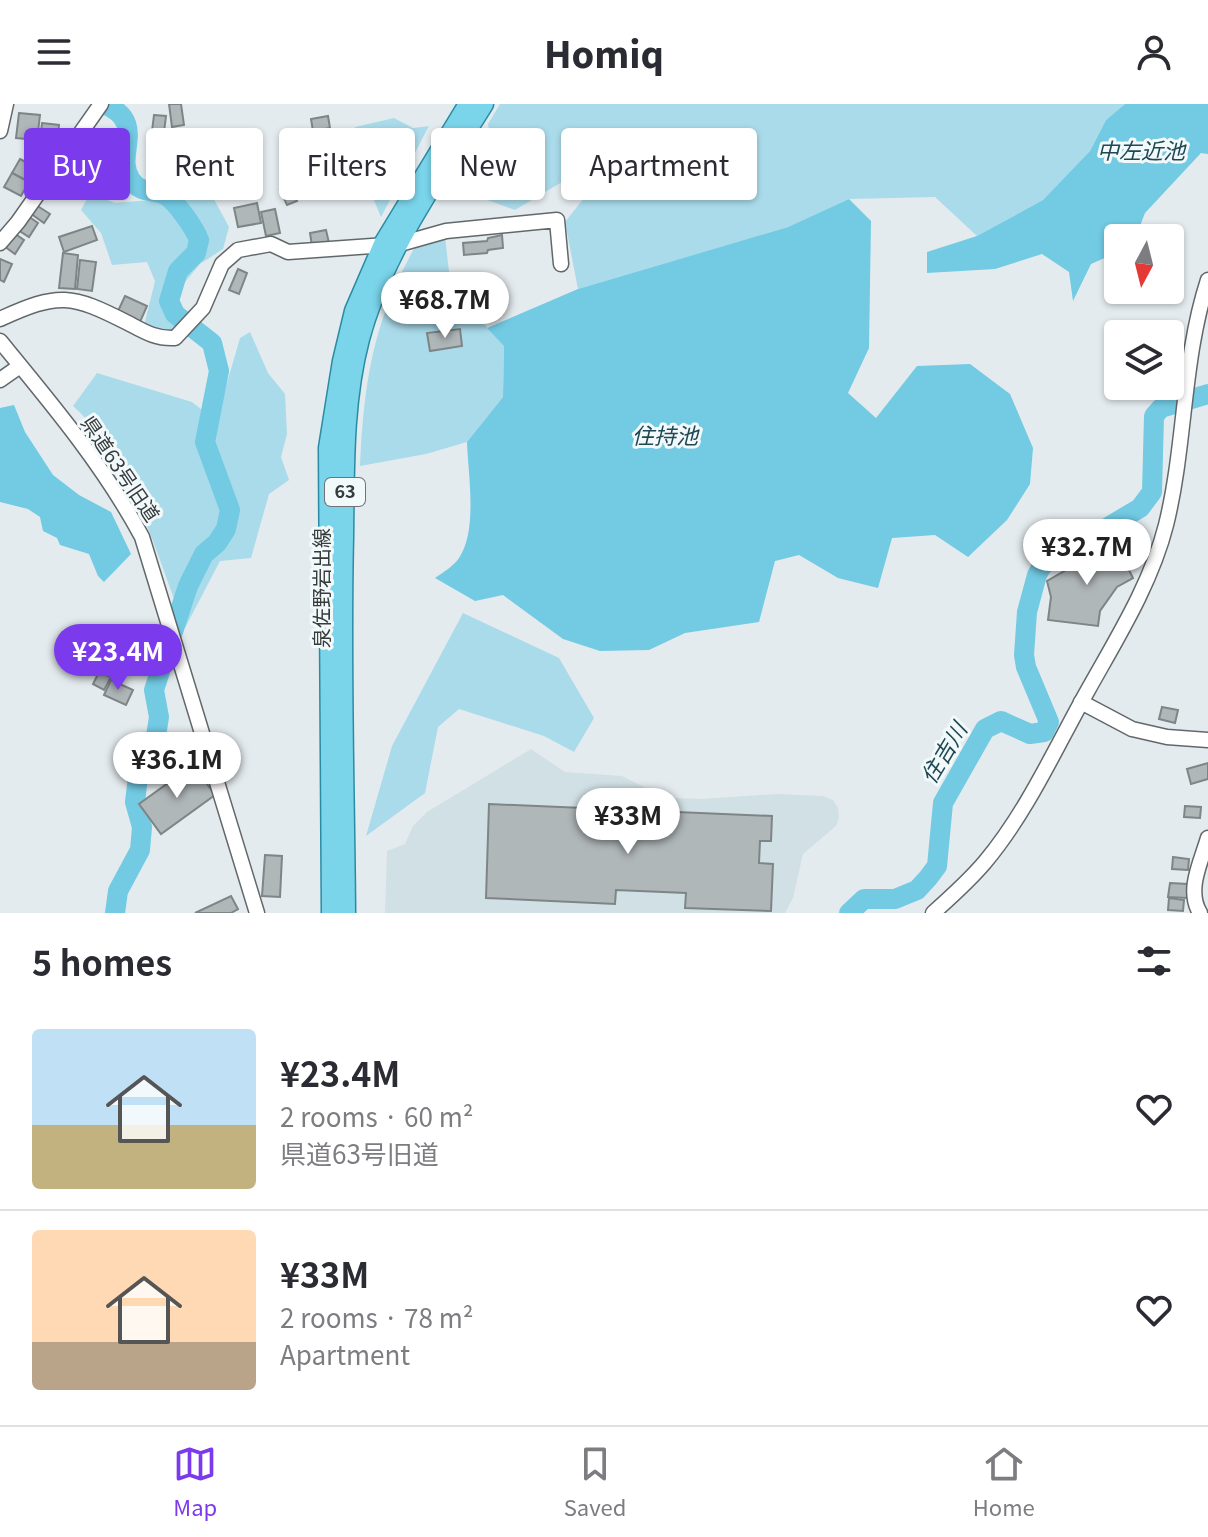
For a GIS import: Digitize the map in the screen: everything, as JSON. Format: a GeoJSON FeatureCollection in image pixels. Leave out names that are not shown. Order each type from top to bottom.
{"type":"FeatureCollection","features":[{"type":"Feature","properties":{"kind":"main road","name":"泉佐野岩出線"},"geometry":{"type":"LineString","coordinates":[[331,913],[328,448],[342,361],[354,311],[468,104]]}},
{"type":"Feature","properties":{"kind":"main road","name":"泉佐野岩出線"},"geometry":{"type":"LineString","coordinates":[[346,913],[343,576],[348,405],[360,338],[392,244],[414,218],[484,104]]}},
{"type":"Feature","properties":{"kind":"street"},"geometry":{"type":"LineString","coordinates":[[0,131],[5,110]]}},
{"type":"Feature","properties":{"kind":"street"},"geometry":{"type":"LineString","coordinates":[[0,243],[97,110]]}},
{"type":"Feature","properties":{"kind":"street"},"geometry":{"type":"LineString","coordinates":[[0,319],[36,302],[87,302],[158,338],[175,338],[203,308],[222,264],[238,250],[271,244],[288,252],[392,244],[446,231],[557,220],[561,264]]}},
{"type":"Feature","properties":{"kind":"street"},"geometry":{"type":"LineString","coordinates":[[933,913],[986,862],[1008,830],[1136,600],[1165,528],[1198,313],[1208,280]]}},
{"type":"Feature","properties":{"kind":"street","name":"県道63号旧道"},"geometry":{"type":"LineString","coordinates":[[0,341],[93,460],[142,537],[257,913]]}},
{"type":"Feature","properties":{"kind":"street"},"geometry":{"type":"LineString","coordinates":[[0,380],[20,366]]}},
{"type":"Feature","properties":{"kind":"street"},"geometry":{"type":"LineString","coordinates":[[1081,702],[1132,729],[1167,737],[1208,740]]}},
{"type":"Feature","properties":{"kind":"street"},"geometry":{"type":"LineString","coordinates":[[1200,913],[1194,898],[1194,886],[1207,848]]}},
{"type":"Feature","properties":{"kind":"shaded area"},"geometry":{"type":"Polygon","coordinates":[[[500,104],[1125,104],[1106,120],[1090,151],[1043,200],[977,236],[935,197],[849,199],[788,227],[578,289],[565,222],[582,200],[757,200],[757,128],[561,128],[561,183],[545,192],[545,128],[489,128],[500,104]]]}},
{"type":"Feature","properties":{"kind":"shaded area"},"geometry":{"type":"Polygon","coordinates":[[[394,118],[413,128],[355,128],[394,118]]]}},
{"type":"Feature","properties":{"kind":"shaded area"},"geometry":{"type":"Polygon","coordinates":[[[429,126],[415,153],[413,128],[429,126]]]}},
{"type":"Feature","properties":{"kind":"shaded area"},"geometry":{"type":"Polygon","coordinates":[[[86,200],[115,203],[214,200],[229,227],[223,249],[200,264],[179,289],[178,329],[169,334],[144,326],[155,281],[147,262],[112,265],[101,233],[81,210],[86,200]]]}},
{"type":"Feature","properties":{"kind":"shaded area"},"geometry":{"type":"Polygon","coordinates":[[[374,200],[390,200],[381,217],[374,200]]]}},
{"type":"Feature","properties":{"kind":"shaded area"},"geometry":{"type":"Polygon","coordinates":[[[488,200],[532,200],[515,210],[488,200]]]}},
{"type":"Feature","properties":{"kind":"shaded area"},"geometry":{"type":"Polygon","coordinates":[[[445,237],[450,280],[466,305],[504,345],[503,397],[467,442],[426,454],[360,466],[368,379],[389,301],[415,247],[445,237]]]}},
{"type":"Feature","properties":{"kind":"shaded area"},"geometry":{"type":"Polygon","coordinates":[[[250,332],[268,373],[285,394],[287,434],[281,457],[289,480],[269,494],[251,558],[220,561],[185,628],[127,480],[93,427],[73,406],[97,373],[192,402],[216,421],[240,338],[250,332]]]}},
{"type":"Feature","properties":{"kind":"shaded area"},"geometry":{"type":"Polygon","coordinates":[[[463,613],[559,658],[594,718],[574,752],[544,736],[459,709],[438,727],[425,793],[366,836],[392,746],[463,613]]]}},
{"type":"Feature","properties":{"kind":"shaded area"},"geometry":{"type":"Polygon","coordinates":[[[531,749],[565,772],[622,776],[658,794],[675,798],[777,794],[823,796],[833,800],[839,818],[836,826],[803,854],[793,898],[785,913],[385,913],[387,851],[405,844],[413,826],[427,812],[531,749]]]}},
{"type":"Feature","properties":{"kind":"water","name":"中左近池"},"geometry":{"type":"Polygon","coordinates":[[[1125,104],[1208,104],[1208,154],[1201,153],[1145,213],[1141,224],[1104,224],[1104,258],[1091,264],[1073,301],[1069,272],[1042,254],[995,269],[927,273],[927,252],[977,236],[1043,200],[1090,151],[1106,120],[1125,104]]]}},
{"type":"Feature","properties":{"kind":"water","name":"住持池"},"geometry":{"type":"Polygon","coordinates":[[[849,199],[871,221],[869,348],[848,393],[876,418],[917,366],[970,364],[1010,394],[1033,448],[1030,484],[1007,520],[968,557],[935,535],[892,538],[878,588],[838,578],[799,555],[775,561],[759,622],[685,633],[649,650],[600,651],[563,639],[503,595],[475,601],[435,578],[451,567],[465,546],[470,517],[467,442],[503,397],[504,346],[487,328],[578,289],[788,227],[849,199]]]}},
{"type":"Feature","properties":{"kind":"water"},"geometry":{"type":"Polygon","coordinates":[[[14,405],[25,432],[53,475],[79,495],[111,512],[131,554],[104,582],[98,576],[89,554],[60,545],[57,538],[43,531],[40,517],[28,509],[0,502],[0,408],[14,405]]]}},
{"type":"Feature","properties":{"kind":"building"},"geometry":{"type":"Polygon","coordinates":[[[169,104],[181,104],[184,125],[172,127],[169,104]]]}},
{"type":"Feature","properties":{"kind":"building"},"geometry":{"type":"Polygon","coordinates":[[[19,113],[40,115],[38,128],[24,128],[24,139],[16,138],[19,113]]]}},
{"type":"Feature","properties":{"kind":"building"},"geometry":{"type":"Polygon","coordinates":[[[154,115],[166,116],[164,128],[152,128],[154,115]]]}},
{"type":"Feature","properties":{"kind":"building"},"geometry":{"type":"Polygon","coordinates":[[[328,116],[330,128],[312,128],[311,119],[328,116]]]}},
{"type":"Feature","properties":{"kind":"building"},"geometry":{"type":"Polygon","coordinates":[[[42,123],[59,125],[59,128],[41,128],[42,123]]]}},
{"type":"Feature","properties":{"kind":"building"},"geometry":{"type":"Polygon","coordinates":[[[20,159],[24,161],[24,179],[12,173],[20,159]]]}},
{"type":"Feature","properties":{"kind":"building"},"geometry":{"type":"Polygon","coordinates":[[[12,173],[24,179],[21,196],[4,187],[12,173]]]}},
{"type":"Feature","properties":{"kind":"building"},"geometry":{"type":"Polygon","coordinates":[[[257,203],[261,223],[238,227],[234,208],[257,203]]]}},
{"type":"Feature","properties":{"kind":"building"},"geometry":{"type":"Polygon","coordinates":[[[36,205],[50,214],[44,223],[30,213],[36,205]]]}},
{"type":"Feature","properties":{"kind":"building"},"geometry":{"type":"Polygon","coordinates":[[[275,209],[280,233],[266,236],[261,212],[275,209]]]}},
{"type":"Feature","properties":{"kind":"building"},"geometry":{"type":"Polygon","coordinates":[[[28,216],[38,223],[29,237],[18,230],[28,216]]]}},
{"type":"Feature","properties":{"kind":"building"},"geometry":{"type":"Polygon","coordinates":[[[92,226],[97,240],[64,252],[59,237],[92,226]]]}},
{"type":"Feature","properties":{"kind":"building"},"geometry":{"type":"Polygon","coordinates":[[[326,230],[329,243],[312,246],[310,233],[326,230]]]}},
{"type":"Feature","properties":{"kind":"building"},"geometry":{"type":"Polygon","coordinates":[[[14,233],[24,240],[15,254],[4,246],[14,233]]]}},
{"type":"Feature","properties":{"kind":"building"},"geometry":{"type":"Polygon","coordinates":[[[502,235],[503,248],[464,255],[463,243],[487,241],[488,238],[502,235]]]}},
{"type":"Feature","properties":{"kind":"building"},"geometry":{"type":"Polygon","coordinates":[[[63,253],[78,255],[75,289],[59,288],[63,253]]]}},
{"type":"Feature","properties":{"kind":"building"},"geometry":{"type":"Polygon","coordinates":[[[0,259],[12,264],[4,282],[0,280],[0,259]]]}},
{"type":"Feature","properties":{"kind":"building"},"geometry":{"type":"Polygon","coordinates":[[[80,260],[96,262],[92,291],[77,289],[80,260]]]}},
{"type":"Feature","properties":{"kind":"building"},"geometry":{"type":"Polygon","coordinates":[[[238,269],[247,273],[239,294],[229,290],[238,269]]]}},
{"type":"Feature","properties":{"kind":"building"},"geometry":{"type":"Polygon","coordinates":[[[125,296],[147,306],[140,322],[118,311],[125,296]]]}},
{"type":"Feature","properties":{"kind":"building"},"geometry":{"type":"Polygon","coordinates":[[[460,329],[462,346],[430,351],[427,333],[460,329]]]}},
{"type":"Feature","properties":{"kind":"building"},"geometry":{"type":"Polygon","coordinates":[[[1115,542],[1133,578],[1117,587],[1100,611],[1098,626],[1048,620],[1051,597],[1047,581],[1115,542]]]}},
{"type":"Feature","properties":{"kind":"building"},"geometry":{"type":"Polygon","coordinates":[[[105,639],[115,648],[105,658],[95,650],[105,639]]]}},
{"type":"Feature","properties":{"kind":"building"},"geometry":{"type":"Polygon","coordinates":[[[99,672],[111,677],[104,690],[93,684],[99,672]]]}},
{"type":"Feature","properties":{"kind":"building"},"geometry":{"type":"Polygon","coordinates":[[[111,680],[133,690],[126,705],[104,695],[111,680]]]}},
{"type":"Feature","properties":{"kind":"building"},"geometry":{"type":"Polygon","coordinates":[[[1162,707],[1178,710],[1175,723],[1159,719],[1162,707]]]}},
{"type":"Feature","properties":{"kind":"building"},"geometry":{"type":"Polygon","coordinates":[[[1208,763],[1208,779],[1191,784],[1187,769],[1208,763]]]}},
{"type":"Feature","properties":{"kind":"building"},"geometry":{"type":"Polygon","coordinates":[[[193,765],[215,795],[161,834],[139,804],[193,765]]]}},
{"type":"Feature","properties":{"kind":"building"},"geometry":{"type":"Polygon","coordinates":[[[489,804],[772,816],[771,841],[760,841],[759,863],[773,864],[771,911],[685,908],[686,893],[616,890],[615,904],[486,898],[489,804]]]}},
{"type":"Feature","properties":{"kind":"building"},"geometry":{"type":"Polygon","coordinates":[[[1185,806],[1201,807],[1200,818],[1184,817],[1185,806]]]}},
{"type":"Feature","properties":{"kind":"building"},"geometry":{"type":"Polygon","coordinates":[[[265,855],[282,856],[280,897],[262,896],[265,855]]]}},
{"type":"Feature","properties":{"kind":"building"},"geometry":{"type":"Polygon","coordinates":[[[1173,857],[1189,859],[1188,870],[1172,869],[1173,857]]]}},
{"type":"Feature","properties":{"kind":"building"},"geometry":{"type":"Polygon","coordinates":[[[1170,883],[1188,884],[1187,898],[1168,897],[1170,883]]]}},
{"type":"Feature","properties":{"kind":"building"},"geometry":{"type":"Polygon","coordinates":[[[231,896],[238,909],[231,913],[195,913],[231,896]]]}},
{"type":"Feature","properties":{"kind":"building"},"geometry":{"type":"Polygon","coordinates":[[[1169,898],[1184,900],[1183,911],[1168,910],[1169,898]]]}},
{"type":"Feature","properties":{"kind":"waterway"},"geometry":{"type":"LineString","coordinates":[[104,104],[125,120],[128,130],[126,160],[131,180],[143,189],[169,198],[185,216],[199,240],[196,253],[178,271],[169,301],[175,314],[212,343],[219,371],[205,442],[230,510],[226,529],[217,543],[204,554],[188,586],[154,690],[159,717],[156,736],[138,777],[135,802],[142,827],[140,850],[118,891],[115,913]]}},
{"type":"Feature","properties":{"kind":"waterway","name":"住吉川"},"geometry":{"type":"LineString","coordinates":[[849,913],[864,899],[895,899],[917,890],[937,866],[943,803],[985,729],[1001,721],[1030,734],[1044,732],[1049,722],[1024,655],[1027,612],[1037,575],[1042,566],[1065,545],[1103,530],[1140,508],[1152,492],[1154,416],[1161,408],[1208,394]]}}]}
